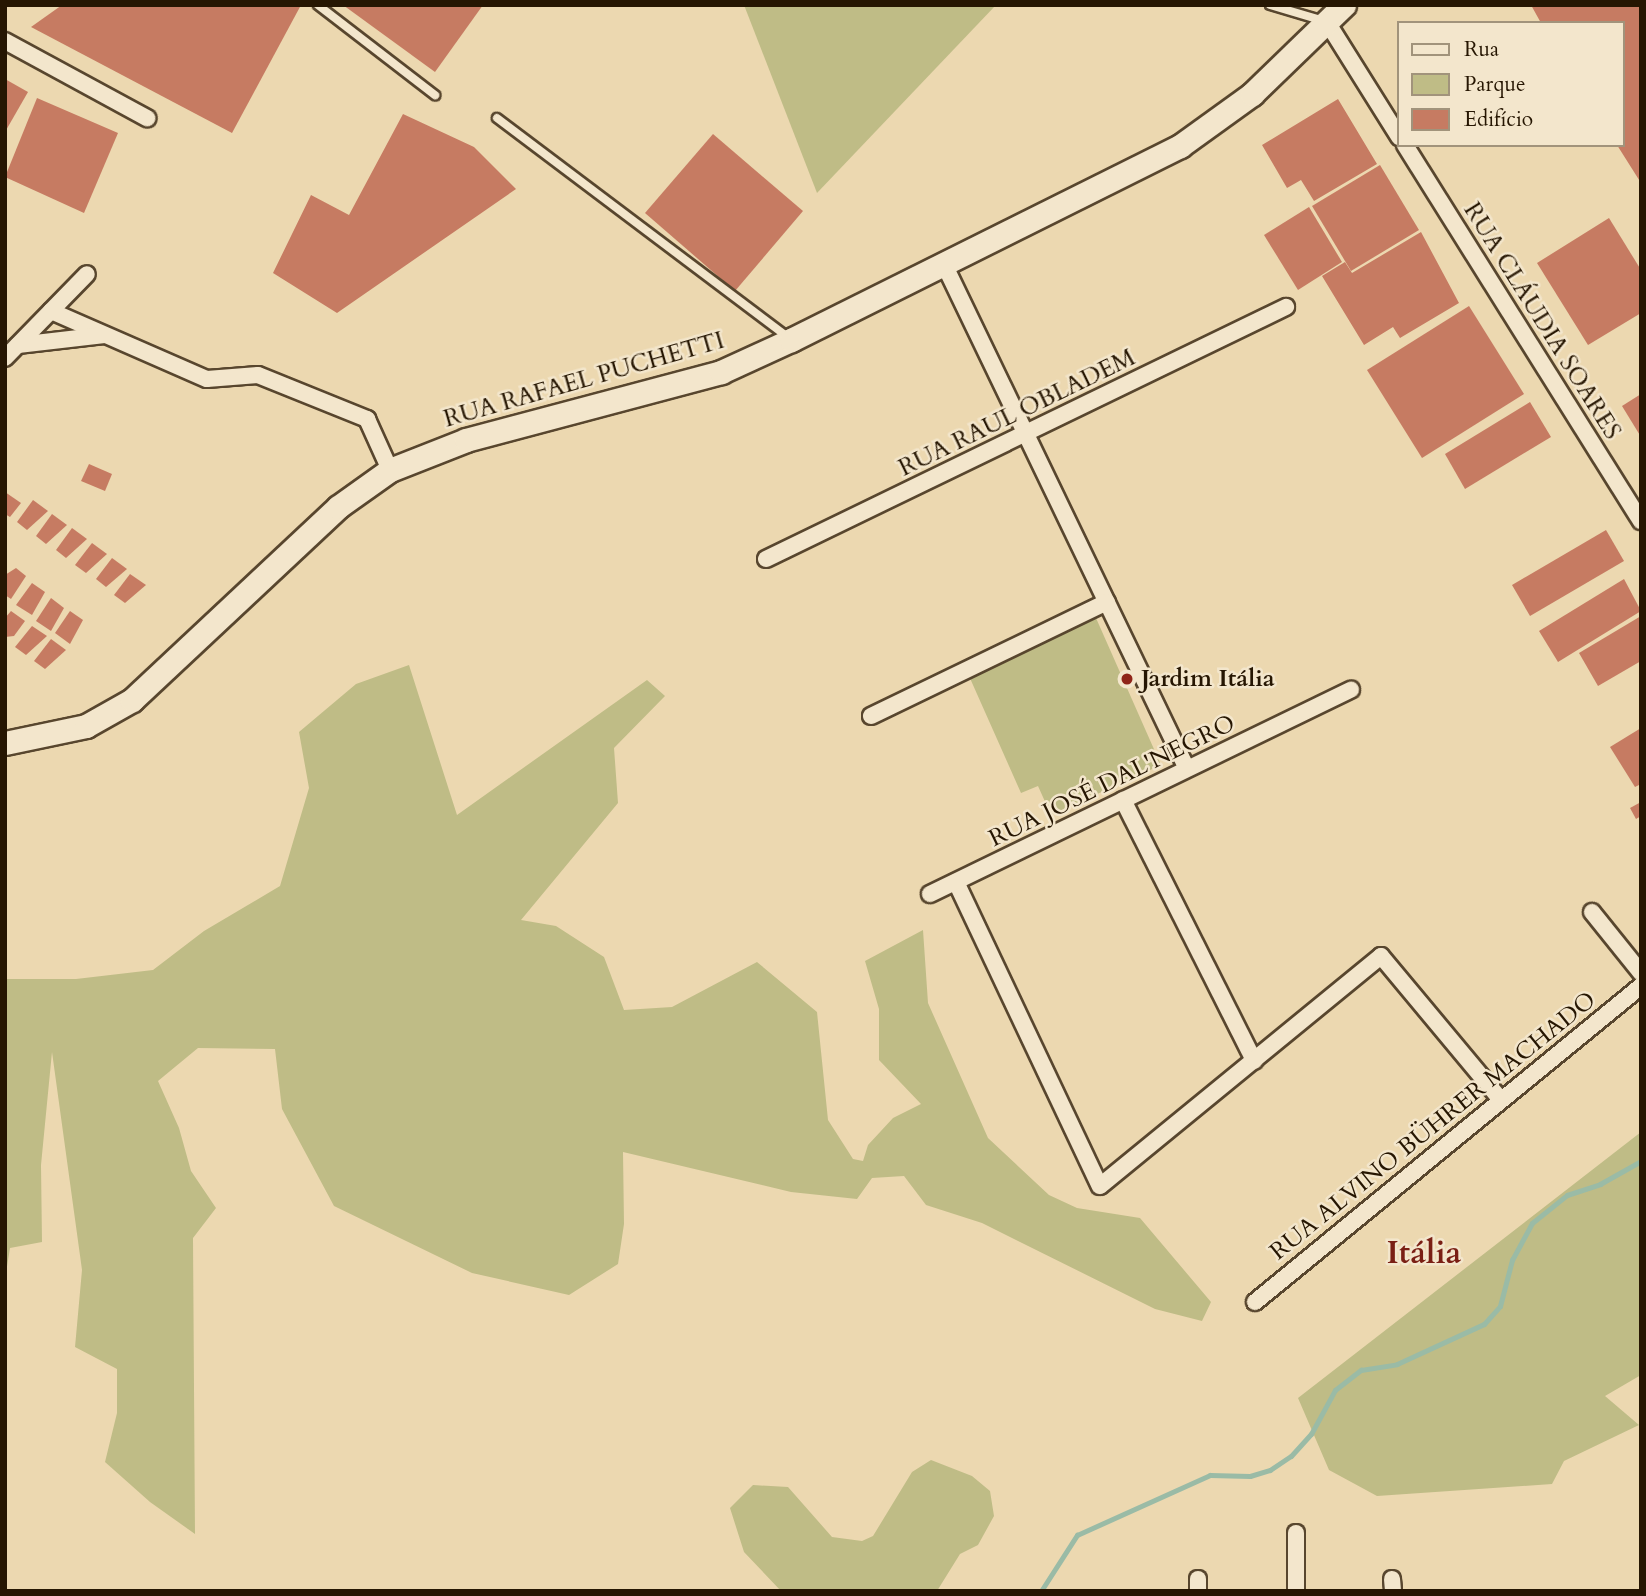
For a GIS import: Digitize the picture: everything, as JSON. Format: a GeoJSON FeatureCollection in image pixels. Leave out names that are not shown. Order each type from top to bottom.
{"type":"FeatureCollection","features":[{"type":"Feature","properties":{"kind":"street","name":"RUA RAFAEL PUCHETTI"},"geometry":{"type":"LineString","coordinates":[[5,743],[86,726],[132,700],[338,507],[390,470],[466,440],[710,375],[791,340],[1206,130],[1252,94],[1344,5]]}},
{"type":"Feature","properties":{"kind":"street"},"geometry":{"type":"LineString","coordinates":[[1327,22],[1398,135]]}},
{"type":"Feature","properties":{"kind":"street"},"geometry":{"type":"LineString","coordinates":[[5,41],[148,118]]}},
{"type":"Feature","properties":{"kind":"street","name":"RUA CLÁUDIA SOARES"},"geometry":{"type":"LineString","coordinates":[[1406,147],[1641,521]]}},
{"type":"Feature","properties":{"kind":"street"},"geometry":{"type":"LineString","coordinates":[[944,264],[1187,769]]}},
{"type":"Feature","properties":{"kind":"street"},"geometry":{"type":"LineString","coordinates":[[5,358],[87,274]]}},
{"type":"Feature","properties":{"kind":"street","name":"RUA RAUL OBLADEM"},"geometry":{"type":"LineString","coordinates":[[766,559],[1286,307]]}},
{"type":"Feature","properties":{"kind":"street"},"geometry":{"type":"LineString","coordinates":[[51,311],[208,379],[258,375],[367,419],[390,470]]}},
{"type":"Feature","properties":{"kind":"street"},"geometry":{"type":"LineString","coordinates":[[18,345],[107,335]]}},
{"type":"Feature","properties":{"kind":"street"},"geometry":{"type":"LineString","coordinates":[[871,716],[1107,602]]}},
{"type":"Feature","properties":{"kind":"street","name":"RUA JOSÉ DAL'NEGRO"},"geometry":{"type":"LineString","coordinates":[[930,894],[1351,690]]}},
{"type":"Feature","properties":{"kind":"street"},"geometry":{"type":"LineString","coordinates":[[1123,800],[1254,1061]]}},
{"type":"Feature","properties":{"kind":"street"},"geometry":{"type":"LineString","coordinates":[[956,882],[1101,1186],[1381,956],[1501,1100]]}},
{"type":"Feature","properties":{"kind":"street"},"geometry":{"type":"LineString","coordinates":[[1592,912],[1641,973]]}},
{"type":"Feature","properties":{"kind":"street","name":"RUA ALVINO BÜHRER MACHADO"},"geometry":{"type":"LineString","coordinates":[[1255,1302],[1641,985]]}},
{"type":"Feature","properties":{"kind":"street"},"geometry":{"type":"LineString","coordinates":[[1296,1533],[1296,1591]]}},
{"type":"Feature","properties":{"kind":"lane"},"geometry":{"type":"LineString","coordinates":[[318,5],[435,95]]}},
{"type":"Feature","properties":{"kind":"lane"},"geometry":{"type":"LineString","coordinates":[[1270,5],[1327,22]]}},
{"type":"Feature","properties":{"kind":"lane"},"geometry":{"type":"LineString","coordinates":[[497,118],[791,340]]}},
{"type":"Feature","properties":{"kind":"green space"},"geometry":{"type":"Polygon","coordinates":[[[744,5],[996,5],[817,193],[744,5]]]}},
{"type":"Feature","properties":{"kind":"green space"},"geometry":{"type":"Polygon","coordinates":[[[1096,618],[1161,765],[1051,815],[1038,786],[1021,793],[969,676],[1096,618]]]}},
{"type":"Feature","properties":{"kind":"green space"},"geometry":{"type":"Polygon","coordinates":[[[409,665],[457,815],[647,680],[665,696],[614,748],[618,803],[521,920],[556,926],[604,957],[624,1010],[672,1007],[757,962],[817,1012],[828,1120],[853,1159],[863,1161],[868,1145],[893,1118],[921,1104],[879,1060],[879,1009],[865,961],[923,930],[928,1003],[988,1138],[1049,1195],[1077,1208],[1140,1218],[1211,1302],[1202,1321],[1155,1309],[982,1223],[926,1205],[904,1176],[872,1178],[857,1199],[791,1192],[623,1152],[624,1224],[618,1264],[569,1295],[472,1273],[334,1206],[282,1109],[275,1049],[198,1048],[158,1081],[179,1128],[191,1171],[216,1208],[193,1238],[195,1534],[150,1502],[105,1462],[117,1413],[117,1369],[75,1347],[82,1270],[52,1052],[41,1165],[42,1242],[10,1248],[5,1279],[5,979],[76,979],[153,970],[204,931],[280,886],[309,788],[299,732],[356,684],[409,665]]]}},
{"type":"Feature","properties":{"kind":"green space"},"geometry":{"type":"Polygon","coordinates":[[[1641,1132],[1641,1375],[1605,1396],[1639,1425],[1564,1461],[1552,1484],[1377,1496],[1329,1470],[1298,1398],[1641,1132]]]}},
{"type":"Feature","properties":{"kind":"green space"},"geometry":{"type":"Polygon","coordinates":[[[931,1460],[972,1476],[990,1491],[994,1516],[978,1545],[960,1554],[937,1591],[781,1591],[744,1552],[730,1508],[753,1485],[788,1487],[832,1537],[862,1541],[873,1536],[912,1472],[931,1460]]]}},
{"type":"Feature","properties":{"kind":"building"},"geometry":{"type":"Polygon","coordinates":[[[62,5],[301,5],[232,133],[31,27],[62,5]]]}},
{"type":"Feature","properties":{"kind":"building"},"geometry":{"type":"Polygon","coordinates":[[[343,5],[483,5],[435,72],[343,5]]]}},
{"type":"Feature","properties":{"kind":"building"},"geometry":{"type":"Polygon","coordinates":[[[1531,5],[1641,5],[1641,183],[1618,147],[1625,147],[1625,21],[1540,21],[1531,5]]]}},
{"type":"Feature","properties":{"kind":"building"},"geometry":{"type":"Polygon","coordinates":[[[5,79],[28,92],[5,132],[5,79]]]}},
{"type":"Feature","properties":{"kind":"building"},"geometry":{"type":"Polygon","coordinates":[[[37,98],[118,133],[84,213],[5,177],[37,98]]]}},
{"type":"Feature","properties":{"kind":"building"},"geometry":{"type":"Polygon","coordinates":[[[1338,99],[1377,164],[1314,201],[1301,180],[1287,188],[1262,145],[1338,99]]]}},
{"type":"Feature","properties":{"kind":"building"},"geometry":{"type":"Polygon","coordinates":[[[403,114],[474,147],[516,189],[337,313],[273,273],[311,195],[349,215],[403,114]]]}},
{"type":"Feature","properties":{"kind":"building"},"geometry":{"type":"Polygon","coordinates":[[[713,134],[803,211],[735,291],[645,213],[713,134]]]}},
{"type":"Feature","properties":{"kind":"building"},"geometry":{"type":"Polygon","coordinates":[[[1380,165],[1419,230],[1351,271],[1312,206],[1380,165]]]}},
{"type":"Feature","properties":{"kind":"building"},"geometry":{"type":"Polygon","coordinates":[[[1309,207],[1342,262],[1298,290],[1264,235],[1309,207]]]}},
{"type":"Feature","properties":{"kind":"building"},"geometry":{"type":"Polygon","coordinates":[[[1609,218],[1641,270],[1641,313],[1588,345],[1537,263],[1609,218]]]}},
{"type":"Feature","properties":{"kind":"building"},"geometry":{"type":"Polygon","coordinates":[[[1421,232],[1459,303],[1400,338],[1393,327],[1364,345],[1322,276],[1345,262],[1352,273],[1421,232]]]}},
{"type":"Feature","properties":{"kind":"building"},"geometry":{"type":"Polygon","coordinates":[[[1469,306],[1524,394],[1422,458],[1367,370],[1469,306]]]}},
{"type":"Feature","properties":{"kind":"building"},"geometry":{"type":"Polygon","coordinates":[[[1641,394],[1641,437],[1622,406],[1641,394]]]}},
{"type":"Feature","properties":{"kind":"building"},"geometry":{"type":"Polygon","coordinates":[[[1530,402],[1551,437],[1465,489],[1445,454],[1530,402]]]}},
{"type":"Feature","properties":{"kind":"building"},"geometry":{"type":"Polygon","coordinates":[[[89,464],[112,474],[105,491],[81,481],[89,464]]]}},
{"type":"Feature","properties":{"kind":"building"},"geometry":{"type":"Polygon","coordinates":[[[5,492],[21,503],[10,517],[5,514],[5,492]]]}},
{"type":"Feature","properties":{"kind":"building"},"geometry":{"type":"Polygon","coordinates":[[[33,500],[48,511],[27,530],[17,522],[33,500]]]}},
{"type":"Feature","properties":{"kind":"building"},"geometry":{"type":"Polygon","coordinates":[[[52,514],[67,525],[46,544],[36,536],[52,514]]]}},
{"type":"Feature","properties":{"kind":"building"},"geometry":{"type":"Polygon","coordinates":[[[72,528],[87,539],[66,558],[56,550],[72,528]]]}},
{"type":"Feature","properties":{"kind":"building"},"geometry":{"type":"Polygon","coordinates":[[[1606,530],[1624,561],[1530,616],[1512,585],[1606,530]]]}},
{"type":"Feature","properties":{"kind":"building"},"geometry":{"type":"Polygon","coordinates":[[[92,543],[107,554],[86,573],[75,565],[92,543]]]}},
{"type":"Feature","properties":{"kind":"building"},"geometry":{"type":"Polygon","coordinates":[[[112,558],[127,569],[106,587],[96,579],[112,558]]]}},
{"type":"Feature","properties":{"kind":"building"},"geometry":{"type":"Polygon","coordinates":[[[16,568],[26,576],[11,599],[5,595],[5,575],[16,568]]]}},
{"type":"Feature","properties":{"kind":"building"},"geometry":{"type":"Polygon","coordinates":[[[130,574],[146,585],[125,603],[114,595],[130,574]]]}},
{"type":"Feature","properties":{"kind":"building"},"geometry":{"type":"Polygon","coordinates":[[[1624,579],[1641,611],[1558,662],[1539,631],[1624,579]]]}},
{"type":"Feature","properties":{"kind":"building"},"geometry":{"type":"Polygon","coordinates":[[[32,583],[45,592],[32,615],[16,605],[32,583]]]}},
{"type":"Feature","properties":{"kind":"building"},"geometry":{"type":"Polygon","coordinates":[[[51,598],[64,608],[51,631],[36,621],[51,598]]]}},
{"type":"Feature","properties":{"kind":"building"},"geometry":{"type":"Polygon","coordinates":[[[11,611],[25,621],[14,636],[5,637],[5,618],[11,611]]]}},
{"type":"Feature","properties":{"kind":"building"},"geometry":{"type":"Polygon","coordinates":[[[70,611],[83,620],[70,644],[55,633],[70,611]]]}},
{"type":"Feature","properties":{"kind":"building"},"geometry":{"type":"Polygon","coordinates":[[[1641,616],[1641,661],[1598,686],[1579,653],[1641,616]]]}},
{"type":"Feature","properties":{"kind":"building"},"geometry":{"type":"Polygon","coordinates":[[[32,626],[47,636],[26,655],[15,647],[32,626]]]}},
{"type":"Feature","properties":{"kind":"building"},"geometry":{"type":"Polygon","coordinates":[[[51,639],[66,650],[45,669],[34,661],[51,639]]]}},
{"type":"Feature","properties":{"kind":"building"},"geometry":{"type":"Polygon","coordinates":[[[1641,728],[1641,784],[1635,787],[1610,747],[1641,728]]]}},
{"type":"Feature","properties":{"kind":"building"},"geometry":{"type":"Polygon","coordinates":[[[1641,802],[1641,816],[1636,819],[1630,808],[1641,802]]]}},
{"type":"Feature","properties":{"kind":"waterway"},"geometry":{"type":"LineString","coordinates":[[1041,1591],[1077,1535],[1210,1475],[1250,1476],[1270,1470],[1291,1456],[1311,1434],[1335,1390],[1361,1370],[1397,1364],[1484,1324],[1500,1306],[1512,1260],[1532,1223],[1567,1195],[1600,1184],[1641,1161]]}},
{"type":"Feature","properties":{"kind":"place","name":"Jardim Itália"},"geometry":{"type":"Point","coordinates":[1127,679]}},
{"type":"Feature","properties":{"kind":"district","name":"Itália"},"geometry":{"type":"Point","coordinates":[1424,1253]}}]}
